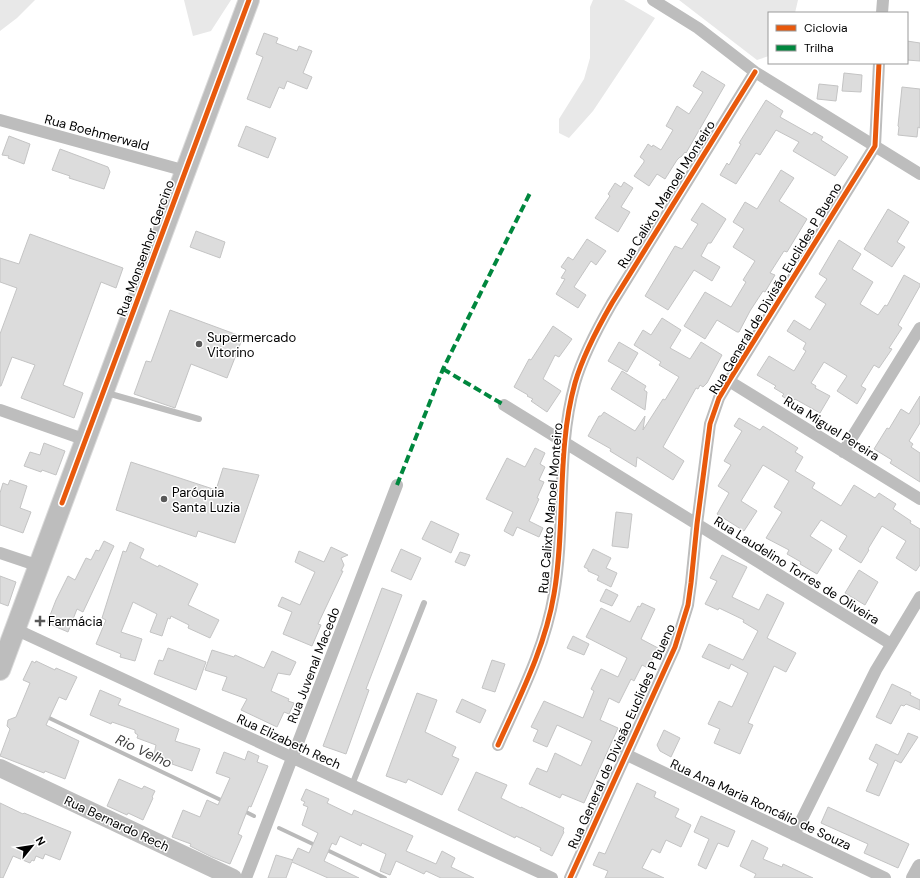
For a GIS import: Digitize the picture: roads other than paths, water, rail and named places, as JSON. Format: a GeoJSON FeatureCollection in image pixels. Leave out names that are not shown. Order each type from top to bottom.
{"type":"FeatureCollection","features":[{"type":"Feature","properties":{"kind":"main road","name":"Rua Monsenhor Gercino"},"geometry":{"type":"LineString","coordinates":[[0,670],[249,0]]}},
{"type":"Feature","properties":{"kind":"main road","name":"Rua Bernardo Rech"},"geometry":{"type":"LineString","coordinates":[[0,768],[233,878]]}},
{"type":"Feature","properties":{"kind":"street"},"geometry":{"type":"LineString","coordinates":[[653,0],[698,28],[755,72],[920,174]]}},
{"type":"Feature","properties":{"kind":"street"},"geometry":{"type":"LineString","coordinates":[[882,12],[883,0]]}},
{"type":"Feature","properties":{"kind":"street"},"geometry":{"type":"LineString","coordinates":[[875,146],[879,64]]}},
{"type":"Feature","properties":{"kind":"street","name":"Rua Calixto Manoel Monteiro"},"geometry":{"type":"LineString","coordinates":[[498,745],[536,660],[550,615],[558,568],[565,443],[569,411],[575,384],[594,336],[612,304],[755,72]]}},
{"type":"Feature","properties":{"kind":"street","name":"Rua Boehmerwald"},"geometry":{"type":"LineString","coordinates":[[0,120],[186,170]]}},
{"type":"Feature","properties":{"kind":"street","name":"Rua General de Divisão Euclides P Bueno"},"geometry":{"type":"LineString","coordinates":[[570,878],[674,647],[682,626],[688,605],[710,424],[719,398],[875,146]]}},
{"type":"Feature","properties":{"kind":"street"},"geometry":{"type":"LineString","coordinates":[[843,452],[920,328]]}},
{"type":"Feature","properties":{"kind":"street","name":"Rua Miguel Pereira"},"geometry":{"type":"LineString","coordinates":[[729,381],[920,499]]}},
{"type":"Feature","properties":{"kind":"street","name":"Rua Laudelino Torres de Oliveira"},"geometry":{"type":"LineString","coordinates":[[504,406],[891,644]]}},
{"type":"Feature","properties":{"kind":"street"},"geometry":{"type":"LineString","coordinates":[[0,410],[86,440]]}},
{"type":"Feature","properties":{"kind":"street","name":"Rua Juvenal Macedo"},"geometry":{"type":"LineString","coordinates":[[246,878],[397,485]]}},
{"type":"Feature","properties":{"kind":"street"},"geometry":{"type":"LineString","coordinates":[[0,553],[38,566]]}},
{"type":"Feature","properties":{"kind":"street"},"geometry":{"type":"LineString","coordinates":[[794,835],[876,670],[920,597]]}},
{"type":"Feature","properties":{"kind":"street","name":"Rua Elizabeth Rech"},"geometry":{"type":"LineString","coordinates":[[15,629],[552,878]]}},
{"type":"Feature","properties":{"kind":"street","name":"Rua Ana Maria Roncálio de Souza"},"geometry":{"type":"LineString","coordinates":[[625,754],[885,878]]}},
{"type":"Feature","properties":{"kind":"street"},"geometry":{"type":"LineString","coordinates":[[914,878],[920,867]]}},
{"type":"Feature","properties":{"kind":"lane"},"geometry":{"type":"LineString","coordinates":[[103,392],[199,419]]}},
{"type":"Feature","properties":{"kind":"lane"},"geometry":{"type":"LineString","coordinates":[[352,785],[424,603]]}},
{"type":"Feature","properties":{"kind":"waterway","name":"Rio Velho"},"geometry":{"type":"LineString","coordinates":[[45,716],[225,802]]}},
{"type":"Feature","properties":{"kind":"waterway","name":"Rio Velho"},"geometry":{"type":"LineString","coordinates":[[242,810],[254,816]]}},
{"type":"Feature","properties":{"kind":"waterway","name":"Rio Velho"},"geometry":{"type":"LineString","coordinates":[[279,828],[317,846]]}},
{"type":"Feature","properties":{"kind":"waterway","name":"Rio Velho"},"geometry":{"type":"LineString","coordinates":[[325,849],[385,878]]}},
{"type":"Feature","properties":{"kind":"place","name":"Supermercado Vitorino"},"geometry":{"type":"Point","coordinates":[199,344]}},
{"type":"Feature","properties":{"kind":"place","name":"Paróquia Santa Luzia"},"geometry":{"type":"Point","coordinates":[164,499]}},
{"type":"Feature","properties":{"kind":"place","name":"Farmácia"},"geometry":{"type":"Point","coordinates":[40,621]}}]}
